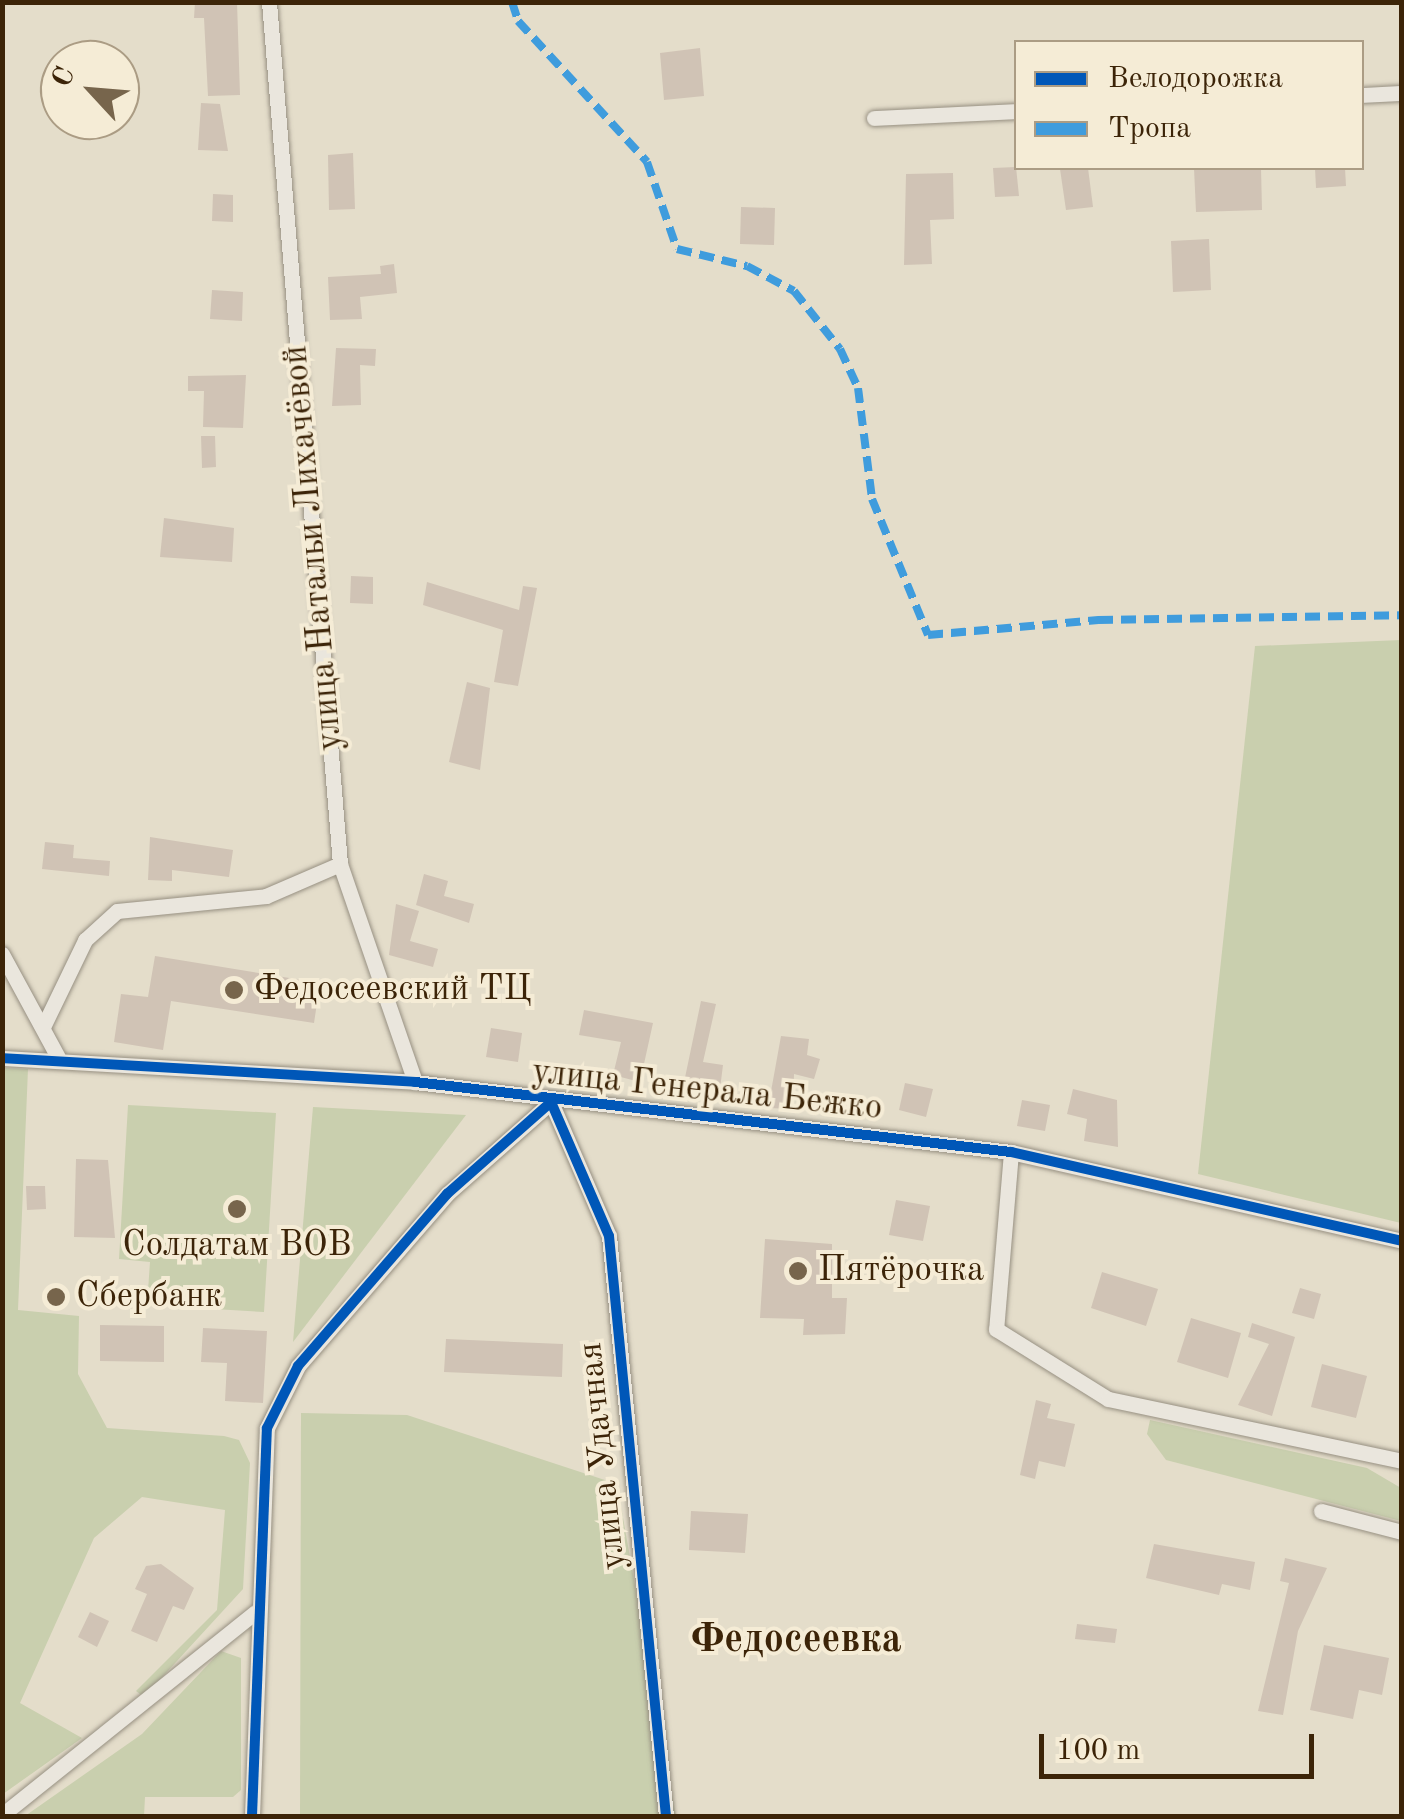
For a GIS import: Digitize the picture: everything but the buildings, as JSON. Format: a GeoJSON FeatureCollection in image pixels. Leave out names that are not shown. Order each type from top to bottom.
{"type":"FeatureCollection","features":[{"type":"Feature","properties":{"kind":"street","name":"улица Натальи Лихачёвой"},"geometry":{"type":"LineString","coordinates":[[268,2],[340,864],[415,1082]]}},
{"type":"Feature","properties":{"kind":"street"},"geometry":{"type":"LineString","coordinates":[[1364,95],[1402,93]]}},
{"type":"Feature","properties":{"kind":"street"},"geometry":{"type":"LineString","coordinates":[[874,118],[1014,112]]}},
{"type":"Feature","properties":{"kind":"street"},"geometry":{"type":"LineString","coordinates":[[43,1027],[85,940],[117,911],[266,896],[340,864]]}},
{"type":"Feature","properties":{"kind":"street"},"geometry":{"type":"LineString","coordinates":[[2,954],[58,1057]]}},
{"type":"Feature","properties":{"kind":"street","name":"улица Генерала Бежко"},"geometry":{"type":"LineString","coordinates":[[2,1058],[58,1057],[415,1082],[552,1102],[1011,1152],[1402,1241]]}},
{"type":"Feature","properties":{"kind":"street"},"geometry":{"type":"LineString","coordinates":[[252,1816],[255,1612],[267,1428],[298,1366],[447,1194],[552,1102]]}},
{"type":"Feature","properties":{"kind":"street","name":"улица Удачная"},"geometry":{"type":"LineString","coordinates":[[552,1102],[609,1236],[666,1816]]}},
{"type":"Feature","properties":{"kind":"street"},"geometry":{"type":"LineString","coordinates":[[1011,1152],[996,1329],[1108,1399],[1402,1461]]}},
{"type":"Feature","properties":{"kind":"street"},"geometry":{"type":"LineString","coordinates":[[1322,1511],[1402,1532]]}},
{"type":"Feature","properties":{"kind":"street"},"geometry":{"type":"LineString","coordinates":[[2,1815],[255,1612]]}},
{"type":"Feature","properties":{"kind":"green space"},"geometry":{"type":"Polygon","coordinates":[[[1402,640],[1401,1223],[1198,1174],[1255,646],[1402,640]]]}},
{"type":"Feature","properties":{"kind":"green space"},"geometry":{"type":"Polygon","coordinates":[[[3,1068],[28,1069],[18,1310],[79,1316],[78,1374],[107,1428],[224,1436],[239,1440],[250,1463],[243,1589],[144,1697],[136,1691],[217,1610],[225,1510],[142,1497],[94,1538],[20,1703],[82,1738],[3,1794],[3,1068]]]}},
{"type":"Feature","properties":{"kind":"green space"},"geometry":{"type":"Polygon","coordinates":[[[128,1105],[276,1113],[264,1312],[147,1305],[150,1262],[119,1259],[128,1105]]]}},
{"type":"Feature","properties":{"kind":"green space"},"geometry":{"type":"Polygon","coordinates":[[[313,1107],[466,1115],[293,1342],[313,1107]]]}},
{"type":"Feature","properties":{"kind":"green space"},"geometry":{"type":"Polygon","coordinates":[[[301,1413],[407,1415],[617,1484],[676,1816],[300,1816],[301,1413]]]}},
{"type":"Feature","properties":{"kind":"green space"},"geometry":{"type":"Polygon","coordinates":[[[1150,1420],[1367,1468],[1401,1488],[1401,1521],[1166,1460],[1147,1434],[1150,1420]]]}},
{"type":"Feature","properties":{"kind":"green space"},"geometry":{"type":"Polygon","coordinates":[[[221,1651],[241,1658],[241,1790],[233,1797],[145,1797],[144,1816],[25,1816],[142,1734],[221,1651]]]}},
{"type":"Feature","properties":{"kind":"marked path"},"geometry":{"type":"LineString","coordinates":[[512,2],[518,21],[647,162],[677,249],[747,266],[794,291],[840,349],[858,388],[872,499],[928,635],[1098,620],[1402,615]]}},
{"type":"Feature","properties":{"kind":"cycle path"},"geometry":{"type":"LineString","coordinates":[[2,1058],[415,1082],[1011,1152],[1402,1241]]}},
{"type":"Feature","properties":{"kind":"cycle path"},"geometry":{"type":"LineString","coordinates":[[252,1816],[267,1428],[298,1366],[447,1194],[551,1102],[609,1236],[666,1816]]}},
{"type":"Feature","properties":{"kind":"place","name":"Федосеевский ТЦ"},"geometry":{"type":"Point","coordinates":[234,990]}},
{"type":"Feature","properties":{"kind":"place","name":"Солдатам ВОВ"},"geometry":{"type":"Point","coordinates":[237,1209]}},
{"type":"Feature","properties":{"kind":"place","name":"Пятёрочка"},"geometry":{"type":"Point","coordinates":[798,1271]}},
{"type":"Feature","properties":{"kind":"place","name":"Сбербанк"},"geometry":{"type":"Point","coordinates":[56,1297]}},
{"type":"Feature","properties":{"kind":"district","name":"Федосеевка"},"geometry":{"type":"Point","coordinates":[796,1641]}}]}
